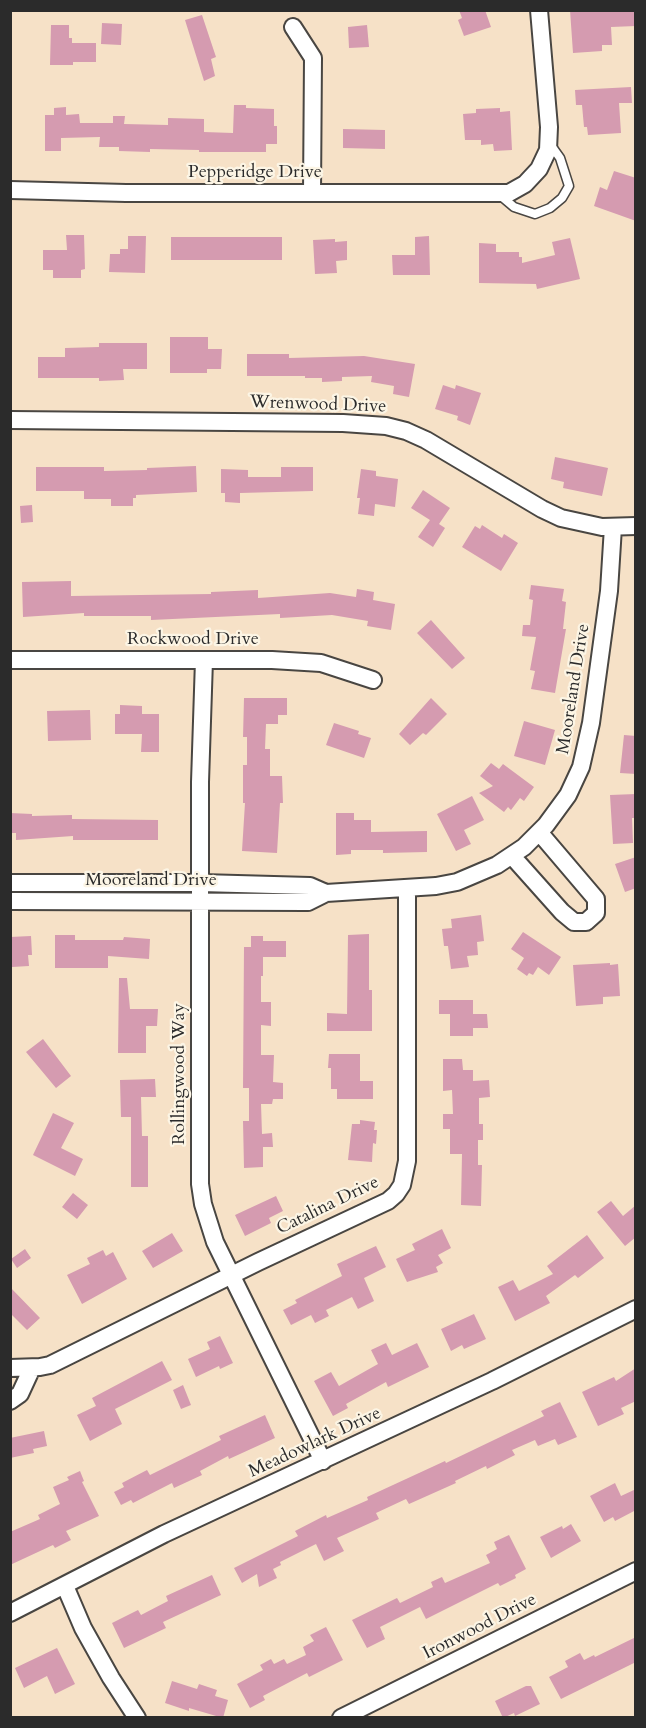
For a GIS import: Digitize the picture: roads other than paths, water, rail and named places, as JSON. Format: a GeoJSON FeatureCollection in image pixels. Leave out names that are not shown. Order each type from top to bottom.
{"type":"FeatureCollection","features":[{"type":"Feature","properties":{"kind":"street","name":"Pepperidge Drive"},"geometry":{"type":"LineString","coordinates":[[10,190],[509,193],[525,184],[539,169],[548,150],[539,11]]}},
{"type":"Feature","properties":{"kind":"street"},"geometry":{"type":"LineString","coordinates":[[292,27],[313,58],[312,193]]}},
{"type":"Feature","properties":{"kind":"street","name":"Wrenwood Drive"},"geometry":{"type":"LineString","coordinates":[[10,420],[343,423],[386,426],[406,431],[426,440],[542,509],[582,524],[614,527],[636,526]]}},
{"type":"Feature","properties":{"kind":"street","name":"Mooreland Drive"},"geometry":{"type":"LineString","coordinates":[[10,901],[308,902],[326,893],[457,882],[477,875],[512,856],[539,832],[568,795],[585,753],[609,591],[614,527]]}},
{"type":"Feature","properties":{"kind":"street","name":"Rockwood Drive"},"geometry":{"type":"LineString","coordinates":[[10,660],[272,660],[321,663],[372,680]]}},
{"type":"Feature","properties":{"kind":"street","name":"Rollingwood Way"},"geometry":{"type":"LineString","coordinates":[[204,660],[200,761],[200,1184],[208,1223],[231,1276],[323,1461]]}},
{"type":"Feature","properties":{"kind":"street"},"geometry":{"type":"LineString","coordinates":[[512,856],[562,912],[574,922],[586,922],[596,913],[596,899],[539,832]]}},
{"type":"Feature","properties":{"kind":"street","name":"Mooreland Drive"},"geometry":{"type":"LineString","coordinates":[[10,883],[201,883],[310,886],[326,893]]}},
{"type":"Feature","properties":{"kind":"street","name":"Catalina Drive"},"geometry":{"type":"LineString","coordinates":[[10,1368],[50,1365],[387,1201],[396,1194],[406,1174],[407,1147],[407,888]]}},
{"type":"Feature","properties":{"kind":"street","name":"Meadowlark Drive"},"geometry":{"type":"LineString","coordinates":[[10,1612],[164,1534],[492,1381],[636,1309]]}},
{"type":"Feature","properties":{"kind":"street"},"geometry":{"type":"LineString","coordinates":[[10,1401],[20,1394],[32,1368]]}},
{"type":"Feature","properties":{"kind":"street","name":"Ironwood Drive"},"geometry":{"type":"LineString","coordinates":[[341,1718],[636,1571]]}},
{"type":"Feature","properties":{"kind":"street"},"geometry":{"type":"LineString","coordinates":[[65,1586],[83,1628],[137,1718]]}},
{"type":"Feature","properties":{"kind":"lane","name":"Pepperidge Drive"},"geometry":{"type":"LineString","coordinates":[[498,193],[514,207],[536,214],[550,208],[562,198],[569,186],[560,158],[548,141]]}}]}
